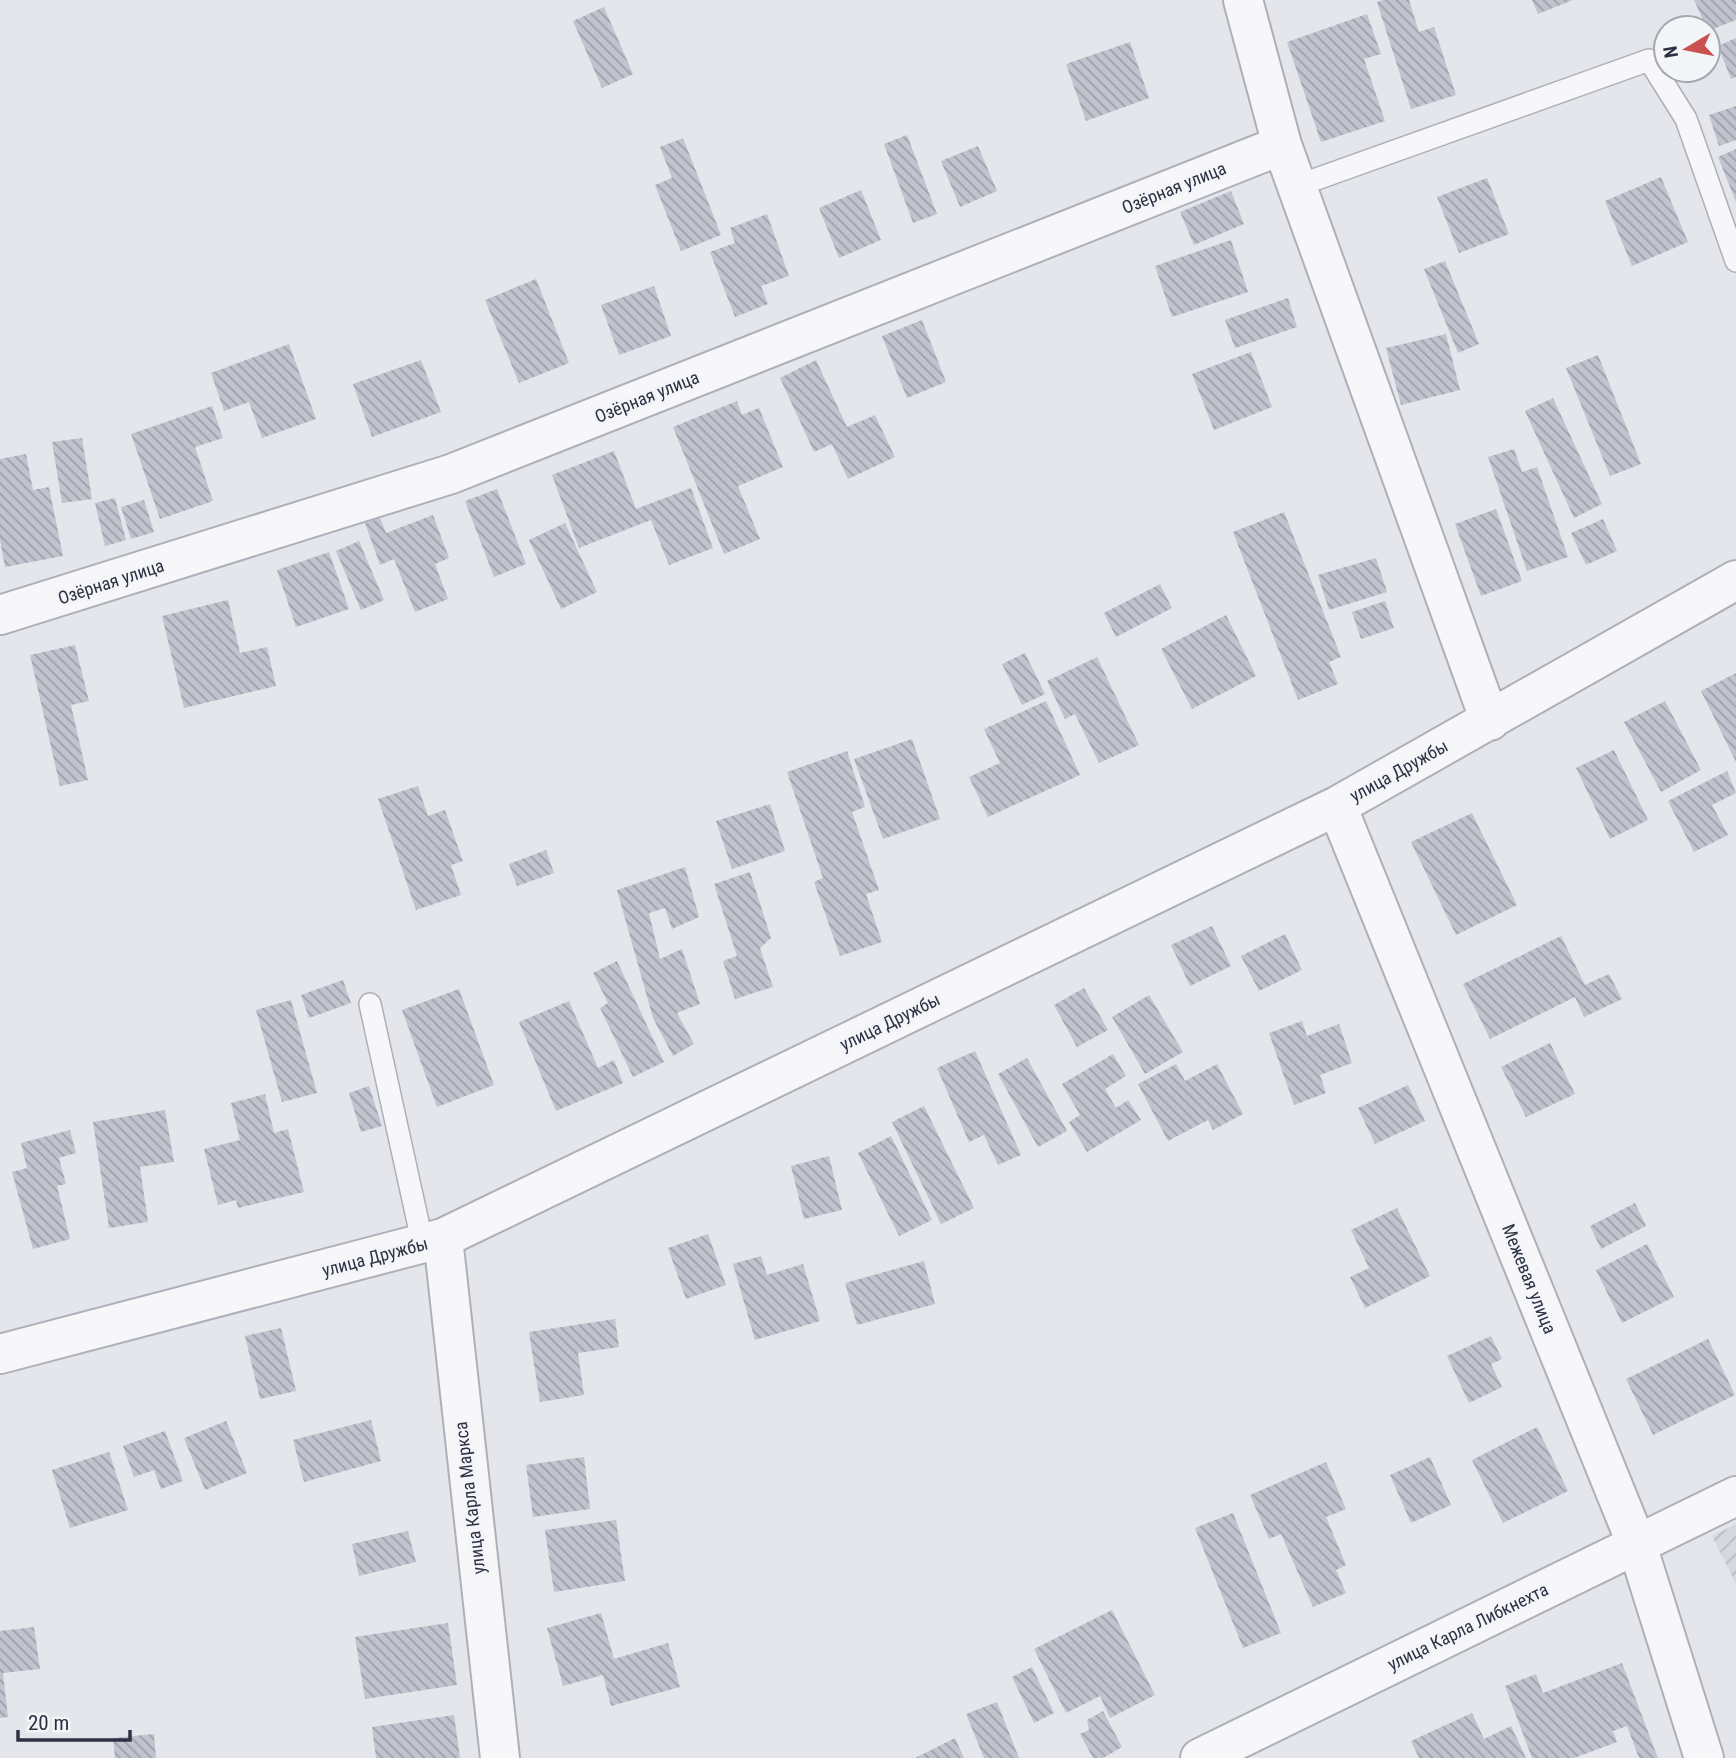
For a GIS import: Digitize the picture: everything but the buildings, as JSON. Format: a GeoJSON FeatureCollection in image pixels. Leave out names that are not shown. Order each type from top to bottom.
{"type":"FeatureCollection","features":[{"type":"Feature","properties":{"kind":"street"},"geometry":{"type":"LineString","coordinates":[[1243,0],[1282,145],[1490,721]]}},
{"type":"Feature","properties":{"kind":"street","name":"Озёрная улица"},"geometry":{"type":"LineString","coordinates":[[0,615],[451,474],[1282,145]]}},
{"type":"Feature","properties":{"kind":"street","name":"улица Дружбы"},"geometry":{"type":"LineString","coordinates":[[0,1354],[433,1241],[1337,806],[1736,580]]}},
{"type":"Feature","properties":{"kind":"street","name":"Межевая улица"},"geometry":{"type":"LineString","coordinates":[[1337,806],[1637,1545],[1704,1758]]}},
{"type":"Feature","properties":{"kind":"street","name":"улица Карла Маркса"},"geometry":{"type":"LineString","coordinates":[[433,1241],[500,1758]]}},
{"type":"Feature","properties":{"kind":"street","name":"улица Карла Либкнехта"},"geometry":{"type":"LineString","coordinates":[[1200,1758],[1736,1496]]}},
{"type":"Feature","properties":{"kind":"lane"},"geometry":{"type":"LineString","coordinates":[[1297,186],[1649,60],[1686,119],[1736,261]]}},
{"type":"Feature","properties":{"kind":"lane"},"geometry":{"type":"LineString","coordinates":[[370,1004],[433,1241]]}},
{"type":"Feature","properties":{"kind":"shaded area"},"geometry":{"type":"Polygon","coordinates":[[[1736,1524],[1736,1584],[1712,1536],[1736,1524]]]}}]}
